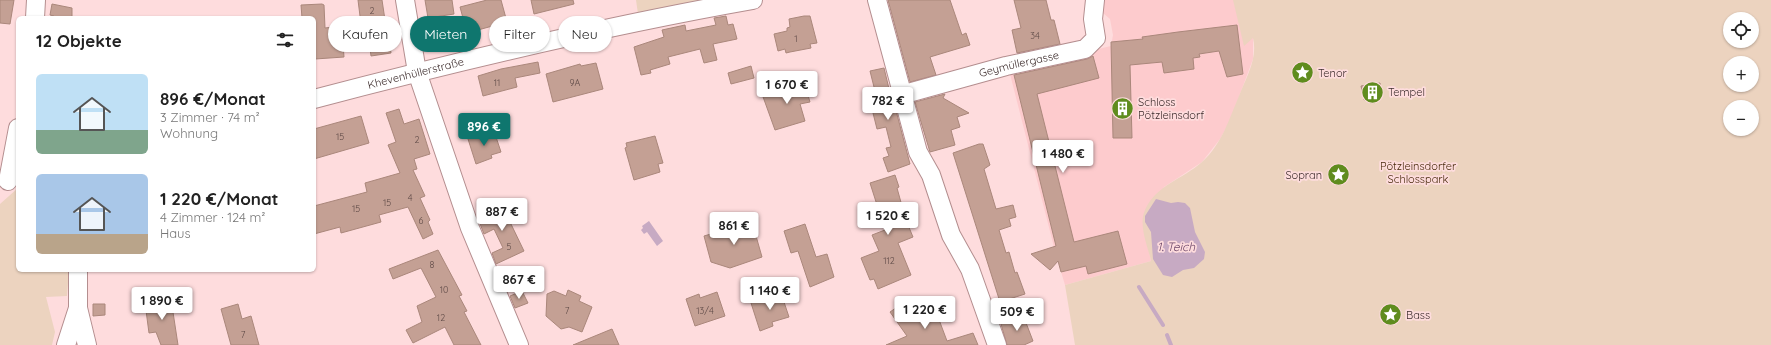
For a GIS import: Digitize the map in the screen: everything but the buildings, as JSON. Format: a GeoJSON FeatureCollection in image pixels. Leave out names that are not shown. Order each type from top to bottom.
{"type":"FeatureCollection","features":[{"type":"Feature","properties":{"kind":"street"},"geometry":{"type":"LineString","coordinates":[[35,16],[36,0]]}},
{"type":"Feature","properties":{"kind":"street"},"geometry":{"type":"LineString","coordinates":[[406,0],[417,72],[470,228],[519,345]]}},
{"type":"Feature","properties":{"kind":"street","name":"Khevenhüllerstraße"},"geometry":{"type":"LineString","coordinates":[[316,97],[417,72],[657,17],[753,0]]}},
{"type":"Feature","properties":{"kind":"street"},"geometry":{"type":"LineString","coordinates":[[877,0],[901,95],[918,152],[931,175],[951,235],[970,269],[997,345]]}},
{"type":"Feature","properties":{"kind":"street","name":"Geymüllergasse"},"geometry":{"type":"LineString","coordinates":[[901,95],[1006,66],[1085,49],[1096,38],[1093,19],[1095,0]]}},
{"type":"Feature","properties":{"kind":"street"},"geometry":{"type":"LineString","coordinates":[[9,183],[16,140]]}},
{"type":"Feature","properties":{"kind":"street"},"geometry":{"type":"LineString","coordinates":[[78,272],[78,308],[87,345]]}},
{"type":"Feature","properties":{"kind":"street"},"geometry":{"type":"LineString","coordinates":[[66,345],[78,308]]}},
{"type":"Feature","properties":{"kind":"shaded area"},"geometry":{"type":"Polygon","coordinates":[[[1103,0],[1243,0],[1253,38],[1253,59],[1230,121],[1220,139],[1202,162],[1164,187],[1143,224],[1151,261],[1065,285],[1009,70],[1111,46],[1113,35],[1110,19],[1103,13],[1103,0]]]}},
{"type":"Feature","properties":{"kind":"green space"},"geometry":{"type":"Polygon","coordinates":[[[636,0],[710,0],[638,14],[636,0]]]}},
{"type":"Feature","properties":{"kind":"green space","name":"Pötzleinsdorfer Schlosspark"},"geometry":{"type":"Polygon","coordinates":[[[1233,0],[1771,0],[1771,345],[1075,345],[1065,285],[1151,261],[1143,229],[1143,216],[1145,210],[1156,194],[1170,183],[1195,168],[1215,147],[1228,122],[1253,61],[1253,38],[1244,46],[1233,0]]]}},
{"type":"Feature","properties":{"kind":"green space"},"geometry":{"type":"Polygon","coordinates":[[[16,190],[16,272],[69,272],[67,296],[46,297],[55,332],[52,345],[0,345],[0,204],[16,190]]]}},
{"type":"Feature","properties":{"kind":"water","name":"1. Teich"},"geometry":{"type":"Polygon","coordinates":[[[1156,199],[1171,203],[1185,203],[1190,208],[1195,232],[1205,252],[1204,259],[1194,268],[1183,270],[1172,277],[1163,275],[1153,259],[1151,232],[1145,222],[1145,216],[1156,199]]]}},
{"type":"Feature","properties":{"kind":"water"},"geometry":{"type":"Polygon","coordinates":[[[649,221],[663,241],[657,246],[647,232],[644,234],[641,230],[643,228],[642,226],[649,221]]]}},
{"type":"Feature","properties":{"kind":"waterway"},"geometry":{"type":"LineString","coordinates":[[1139,287],[1163,325]]}},
{"type":"Feature","properties":{"kind":"waterway"},"geometry":{"type":"LineString","coordinates":[[1167,335],[1171,345]]}},
{"type":"Feature","properties":{"kind":"place","name":"Tenor"},"geometry":{"type":"Point","coordinates":[1303,73]}},
{"type":"Feature","properties":{"kind":"place","name":"Tempel"},"geometry":{"type":"Point","coordinates":[1372,92]}},
{"type":"Feature","properties":{"kind":"place","name":"Schloss Pötzleinsdorf"},"geometry":{"type":"Point","coordinates":[1122,108]}},
{"type":"Feature","properties":{"kind":"place","name":"Sopran"},"geometry":{"type":"Point","coordinates":[1338,175]}},
{"type":"Feature","properties":{"kind":"place","name":"Bass"},"geometry":{"type":"Point","coordinates":[1390,315]}}]}
